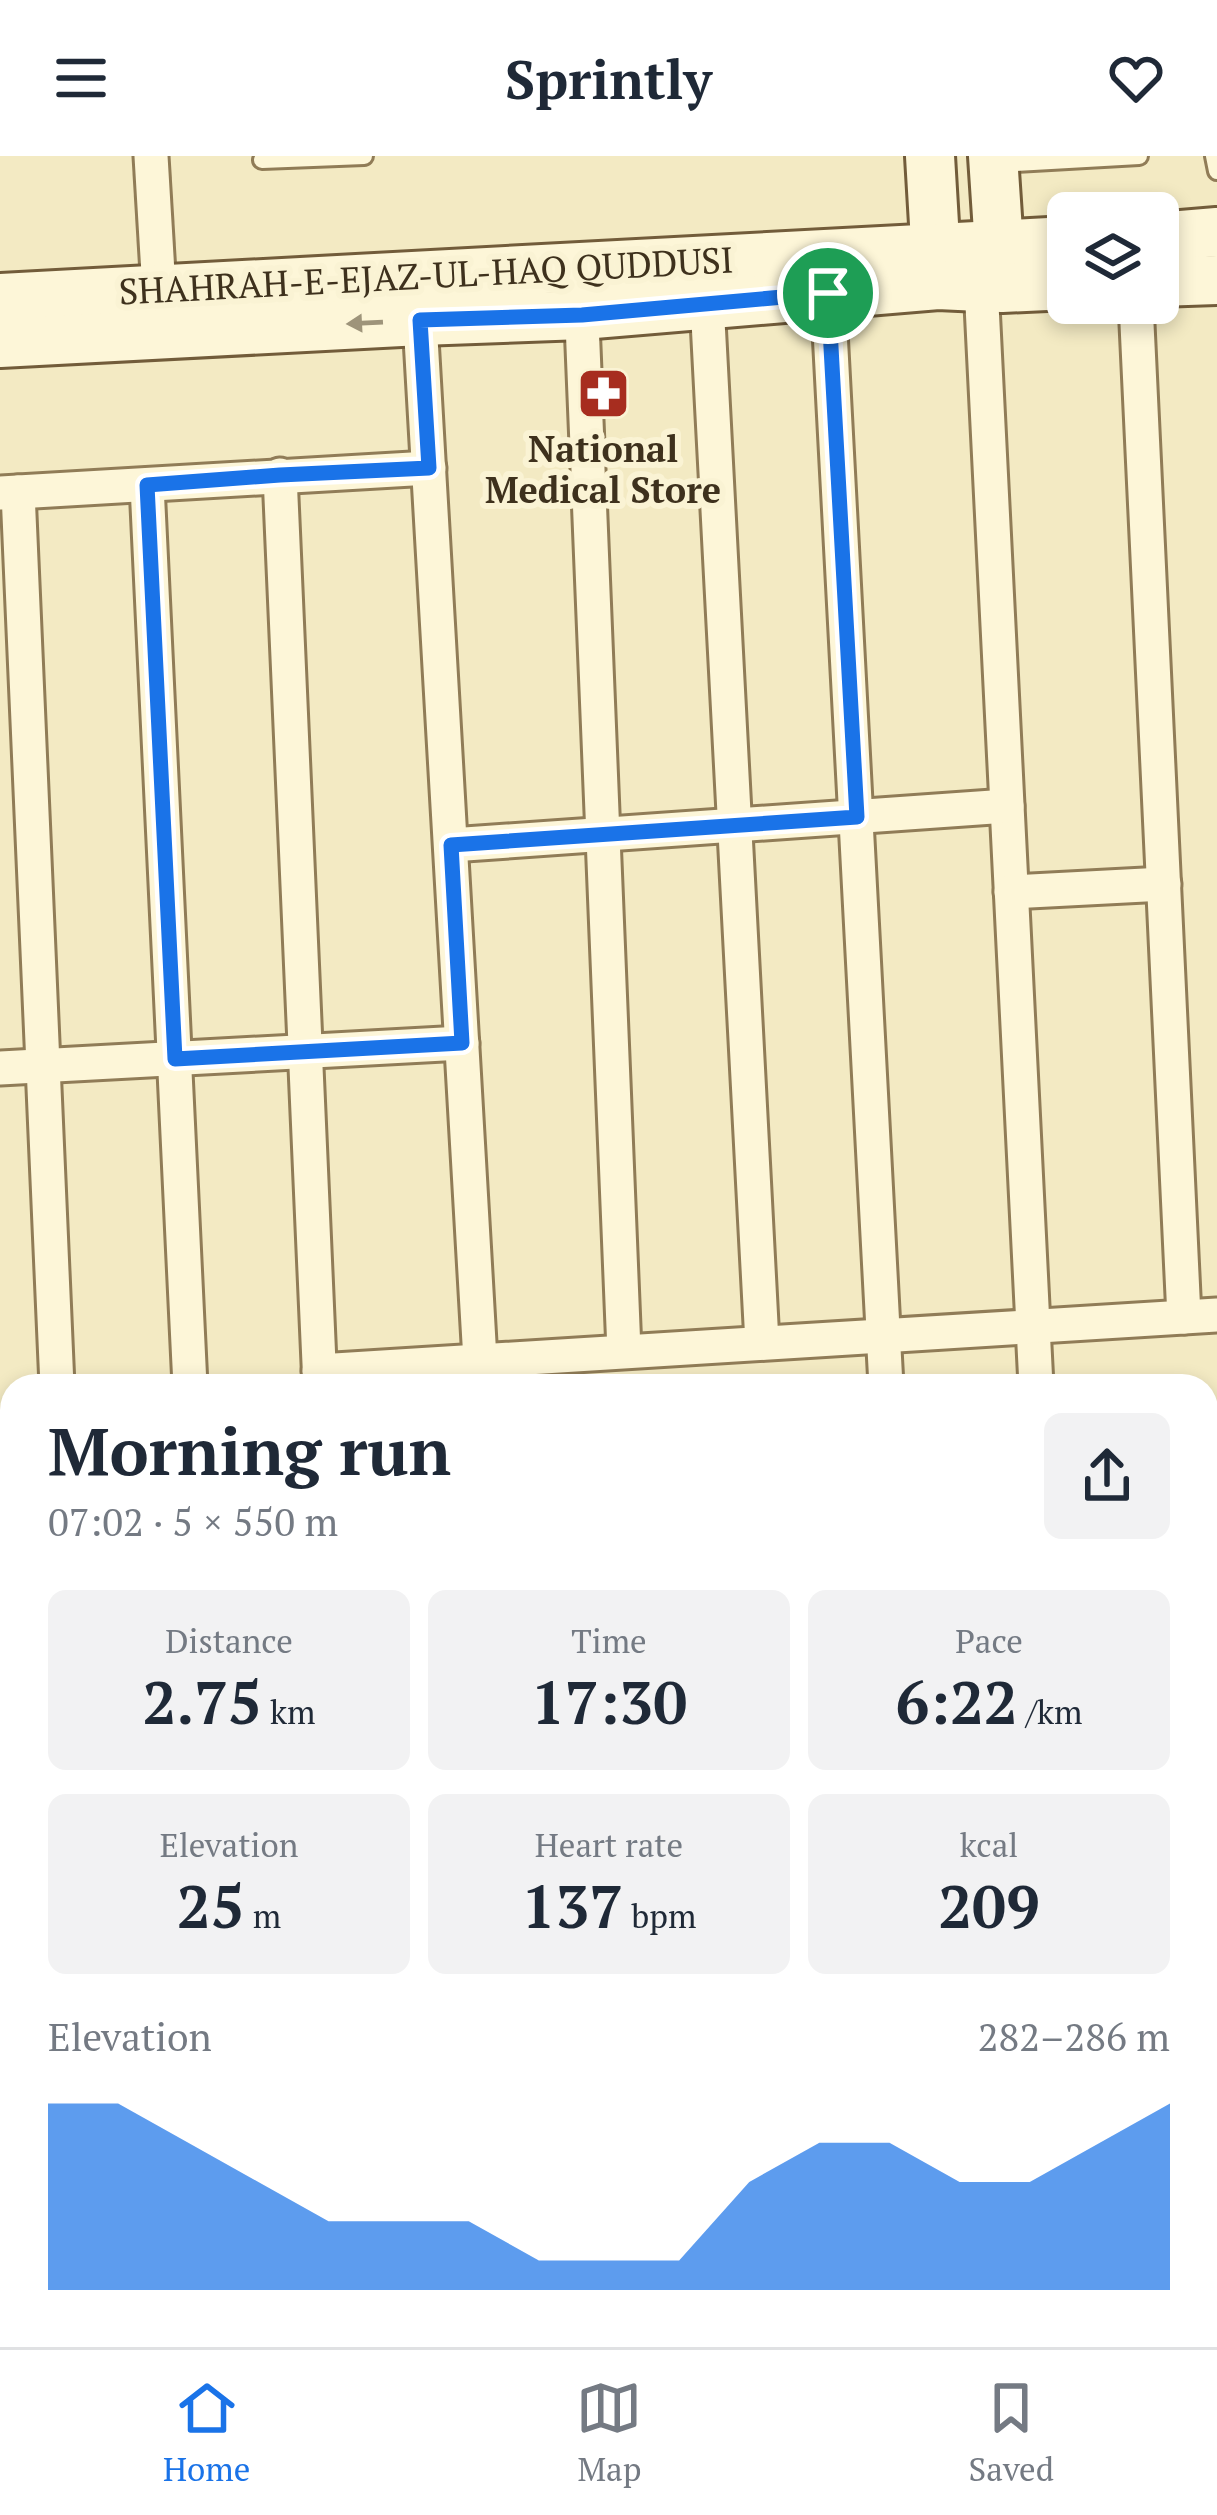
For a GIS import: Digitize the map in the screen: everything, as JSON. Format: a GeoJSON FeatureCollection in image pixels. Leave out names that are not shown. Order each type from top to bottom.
{"type":"FeatureCollection","features":[{"type":"Feature","properties":{"kind":"main road"},"geometry":{"type":"LineString","coordinates":[[930,156],[972,266]]}},
{"type":"Feature","properties":{"kind":"main road"},"geometry":{"type":"LineString","coordinates":[[972,266],[1013,160]]}},
{"type":"Feature","properties":{"kind":"main road"},"geometry":{"type":"LineString","coordinates":[[1179,235],[1217,232]]}},
{"type":"Feature","properties":{"kind":"main road","name":"SHAHRAH-E-EJAZ-UL-HAQ QUDDUSI"},"geometry":{"type":"LineString","coordinates":[[0,343],[582,315],[828,293],[1047,247]]}},
{"type":"Feature","properties":{"kind":"main road","name":"SHAHRAH-E-EJAZ-UL-HAQ QUDDUSI"},"geometry":{"type":"LineString","coordinates":[[0,298],[579,267],[972,266],[1047,281]]}},
{"type":"Feature","properties":{"kind":"main road"},"geometry":{"type":"LineString","coordinates":[[1179,281],[1217,280]]}},
{"type":"Feature","properties":{"kind":"street"},"geometry":{"type":"LineString","coordinates":[[151,156],[159,290]]}},
{"type":"Feature","properties":{"kind":"street"},"geometry":{"type":"LineString","coordinates":[[972,266],[1007,806],[1036,1374]]}},
{"type":"Feature","properties":{"kind":"street"},"geometry":{"type":"LineString","coordinates":[[579,267],[624,1351]]}},
{"type":"Feature","properties":{"kind":"street"},"geometry":{"type":"LineString","coordinates":[[828,293],[886,1374]]}},
{"type":"Feature","properties":{"kind":"street"},"geometry":{"type":"LineString","coordinates":[[707,302],[763,1343]]}},
{"type":"Feature","properties":{"kind":"street"},"geometry":{"type":"LineString","coordinates":[[420,320],[480,1360]]}},
{"type":"Feature","properties":{"kind":"street"},"geometry":{"type":"LineString","coordinates":[[355,1374],[480,1360],[1201,1316],[1164,884],[1137,324]]}},
{"type":"Feature","properties":{"kind":"street"},"geometry":{"type":"LineString","coordinates":[[56,1374],[9,492],[429,468]]}},
{"type":"Feature","properties":{"kind":"street"},"geometry":{"type":"LineString","coordinates":[[280,475],[319,1374]]}},
{"type":"Feature","properties":{"kind":"street"},"geometry":{"type":"LineString","coordinates":[[147,485],[189,1374]]}},
{"type":"Feature","properties":{"kind":"street"},"geometry":{"type":"LineString","coordinates":[[451,845],[1007,806]]}},
{"type":"Feature","properties":{"kind":"street"},"geometry":{"type":"LineString","coordinates":[[1011,892],[1164,884]]}},
{"type":"Feature","properties":{"kind":"street"},"geometry":{"type":"LineString","coordinates":[[0,1068],[462,1043]]}},
{"type":"Feature","properties":{"kind":"lane"},"geometry":{"type":"LineString","coordinates":[[262,160],[364,156]]}},
{"type":"Feature","properties":{"kind":"lane"},"geometry":{"type":"LineString","coordinates":[[1013,160],[1139,156]]}},
{"type":"Feature","properties":{"kind":"lane"},"geometry":{"type":"LineString","coordinates":[[1214,156],[1217,171]]}},
{"type":"Feature","properties":{"kind":"place","name":"National Medical Store"},"geometry":{"type":"Point","coordinates":[603,393]}},
{"type":"Feature","properties":{"kind":"route"},"geometry":{"type":"LineString","coordinates":[[828,293],[857,817],[451,845],[462,1043],[175,1059],[147,485],[429,468],[420,320],[582,315],[828,293]]}}]}
